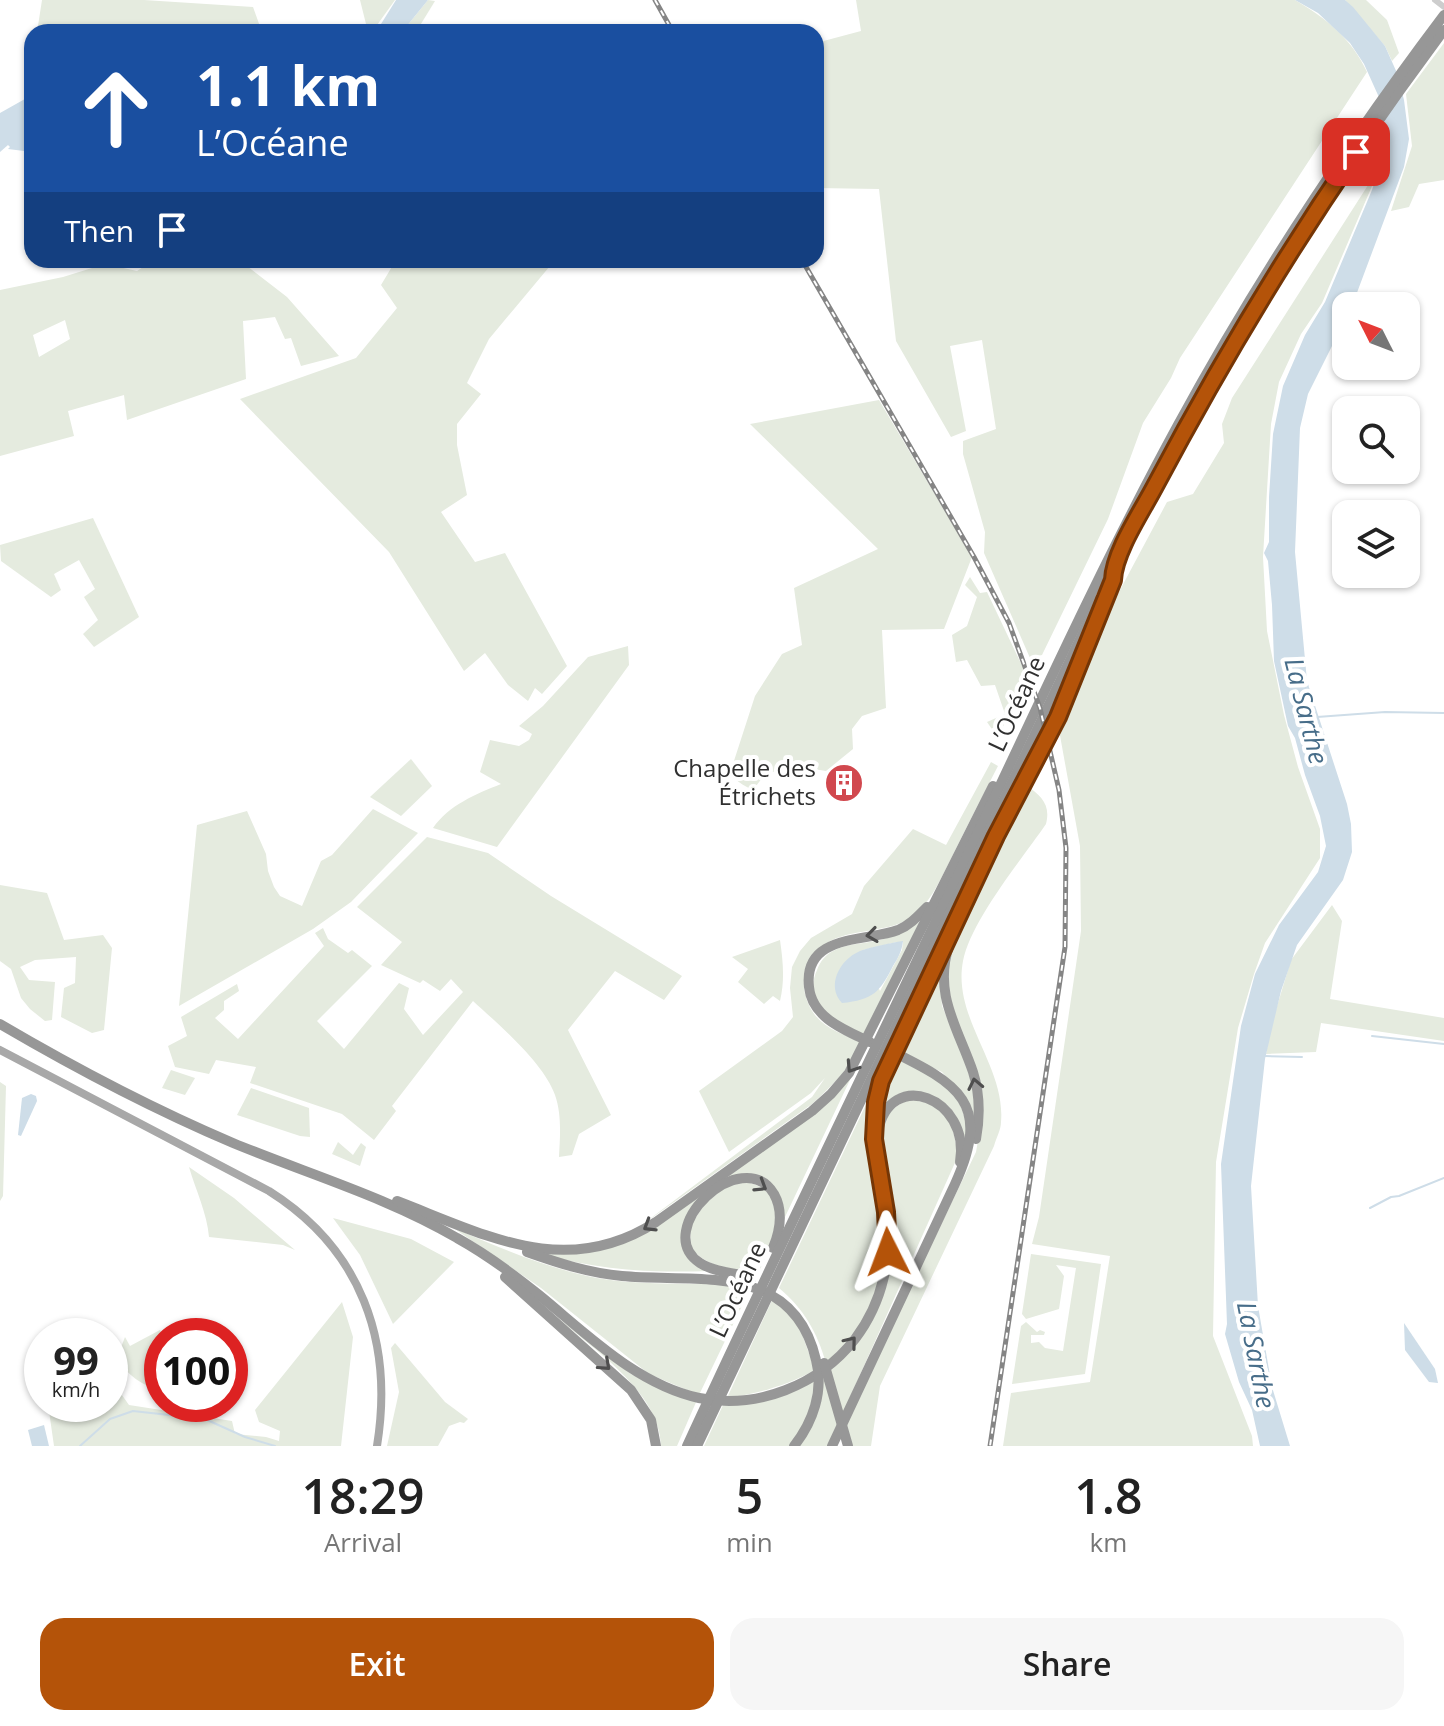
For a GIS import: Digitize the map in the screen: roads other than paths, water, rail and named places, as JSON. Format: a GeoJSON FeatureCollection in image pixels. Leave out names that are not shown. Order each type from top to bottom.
{"type":"FeatureCollection","features":[{"type":"Feature","properties":{"kind":"highway","name":"L’Océane"},"geometry":{"type":"LineString","coordinates":[[1216,366],[1444,15]]}},
{"type":"Feature","properties":{"kind":"highway","name":"L’Océane"},"geometry":{"type":"LineString","coordinates":[[687,1446],[1126,524],[1278,255],[1366,120],[1444,30]]}},
{"type":"Feature","properties":{"kind":"highway","name":"L’Océane"},"geometry":{"type":"LineString","coordinates":[[697,1446],[1192,408]]}},
{"type":"Feature","properties":{"kind":"highway"},"geometry":{"type":"LineString","coordinates":[[0,1024],[96,1078],[175,1117],[436,1226],[510,1272],[634,1370],[667,1388],[713,1400],[736,1401],[781,1392],[811,1378],[835,1360],[864,1327],[881,1290],[888,1252],[886,1212],[873,1122],[881,1081],[974,883],[1058,717],[1113,580],[1114,568]]}},
{"type":"Feature","properties":{"kind":"highway"},"geometry":{"type":"LineString","coordinates":[[496,1238],[525,1247],[560,1252],[590,1250],[622,1241],[656,1222],[812,1111],[831,1094],[857,1061],[936,896],[1008,757],[1018,748]]}},
{"type":"Feature","properties":{"kind":"highway"},"geometry":{"type":"LineString","coordinates":[[931,1235],[967,1166],[977,1138],[979,1103],[976,1082],[950,1018],[943,977],[948,950],[974,883]]}},
{"type":"Feature","properties":{"kind":"highway"},"geometry":{"type":"LineString","coordinates":[[832,1446],[967,1157],[971,1134],[963,1100],[952,1086],[934,1073],[833,1023],[817,1009],[809,992],[808,981],[814,963],[827,948],[844,940],[902,928],[919,916],[936,896]]}},
{"type":"Feature","properties":{"kind":"highway"},"geometry":{"type":"LineString","coordinates":[[0,1017],[71,1058],[174,1109],[291,1160],[545,1258],[585,1271],[621,1276],[747,1279]]}},
{"type":"Feature","properties":{"kind":"highway"},"geometry":{"type":"LineString","coordinates":[[878,1171],[879,1130],[887,1110],[904,1097],[926,1097],[943,1107],[953,1118],[959,1133],[960,1160],[931,1235]]}},
{"type":"Feature","properties":{"kind":"highway"},"geometry":{"type":"LineString","coordinates":[[754,1301],[776,1240],[780,1212],[770,1189],[746,1178],[727,1183],[702,1201],[688,1222],[688,1249],[700,1263],[747,1279],[765,1291],[783,1300],[809,1338],[835,1400],[848,1446]]}},
{"type":"Feature","properties":{"kind":"highway"},"geometry":{"type":"LineString","coordinates":[[436,1226],[514,1284],[622,1381],[645,1409],[656,1446]]}},
{"type":"Feature","properties":{"kind":"highway"},"geometry":{"type":"LineString","coordinates":[[794,1446],[813,1413],[822,1369]]}},
{"type":"Feature","properties":{"kind":"main road"},"geometry":{"type":"LineString","coordinates":[[0,1050],[269,1191],[323,1236],[353,1277],[376,1335],[382,1384],[377,1446]]}},
{"type":"Feature","properties":{"kind":"street"},"geometry":{"type":"LineString","coordinates":[[1435,0],[1444,7]]}},
{"type":"Feature","properties":{"kind":"water"},"geometry":{"type":"Polygon","coordinates":[[[396,0],[428,0],[408,24],[381,24],[396,0]]]}},
{"type":"Feature","properties":{"kind":"water","name":"La Sarthe"},"geometry":{"type":"Polygon","coordinates":[[[1295,0],[1345,0],[1385,46],[1404,100],[1409,139],[1404,167],[1357,292],[1332,292],[1332,346],[1308,394],[1300,428],[1295,552],[1307,681],[1347,804],[1352,852],[1343,880],[1297,945],[1281,991],[1265,1059],[1251,1186],[1258,1306],[1272,1387],[1290,1446],[1260,1446],[1252,1410],[1239,1382],[1225,1334],[1221,1164],[1241,1026],[1255,974],[1279,925],[1318,872],[1326,846],[1320,816],[1295,738],[1288,726],[1274,661],[1268,561],[1264,553],[1269,542],[1273,434],[1283,386],[1305,335],[1325,302],[1384,155],[1382,104],[1364,64],[1350,43],[1318,13],[1295,0]]]}},
{"type":"Feature","properties":{"kind":"water"},"geometry":{"type":"Polygon","coordinates":[[[24,100],[24,151],[8,149],[8,145],[0,152],[0,113],[24,100]]]}},
{"type":"Feature","properties":{"kind":"water"},"geometry":{"type":"Polygon","coordinates":[[[903,941],[898,957],[879,988],[861,1000],[842,1003],[837,996],[835,981],[846,961],[864,950],[903,941]]]}},
{"type":"Feature","properties":{"kind":"water"},"geometry":{"type":"Polygon","coordinates":[[[31,1094],[36,1096],[37,1101],[21,1136],[18,1135],[22,1098],[31,1094]]]}},
{"type":"Feature","properties":{"kind":"water"},"geometry":{"type":"Polygon","coordinates":[[[1404,1323],[1435,1369],[1438,1383],[1429,1382],[1405,1350],[1404,1323]]]}},
{"type":"Feature","properties":{"kind":"water"},"geometry":{"type":"Polygon","coordinates":[[[44,1425],[49,1446],[32,1446],[28,1430],[44,1425]]]}},
{"type":"Feature","properties":{"kind":"waterway"},"geometry":{"type":"LineString","coordinates":[[1317,717],[1385,712],[1444,713]]}},
{"type":"Feature","properties":{"kind":"waterway"},"geometry":{"type":"LineString","coordinates":[[1372,1036],[1444,1044]]}},
{"type":"Feature","properties":{"kind":"waterway"},"geometry":{"type":"LineString","coordinates":[[1265,1056],[1302,1057]]}},
{"type":"Feature","properties":{"kind":"waterway"},"geometry":{"type":"LineString","coordinates":[[1370,1208],[1444,1178]]}},
{"type":"Feature","properties":{"kind":"waterway"},"geometry":{"type":"LineString","coordinates":[[80,1446],[110,1419],[133,1411],[205,1419],[275,1446]]}},
{"type":"Feature","properties":{"kind":"railway"},"geometry":{"type":"LineString","coordinates":[[655,0],[668,24]]}},
{"type":"Feature","properties":{"kind":"railway"},"geometry":{"type":"LineString","coordinates":[[807,268],[1009,623],[1040,708],[1059,790],[1066,848],[1065,947],[990,1446]]}},
{"type":"Feature","properties":{"kind":"place","name":"Chapelle des Étrichets"},"geometry":{"type":"Point","coordinates":[844,783]}}]}
